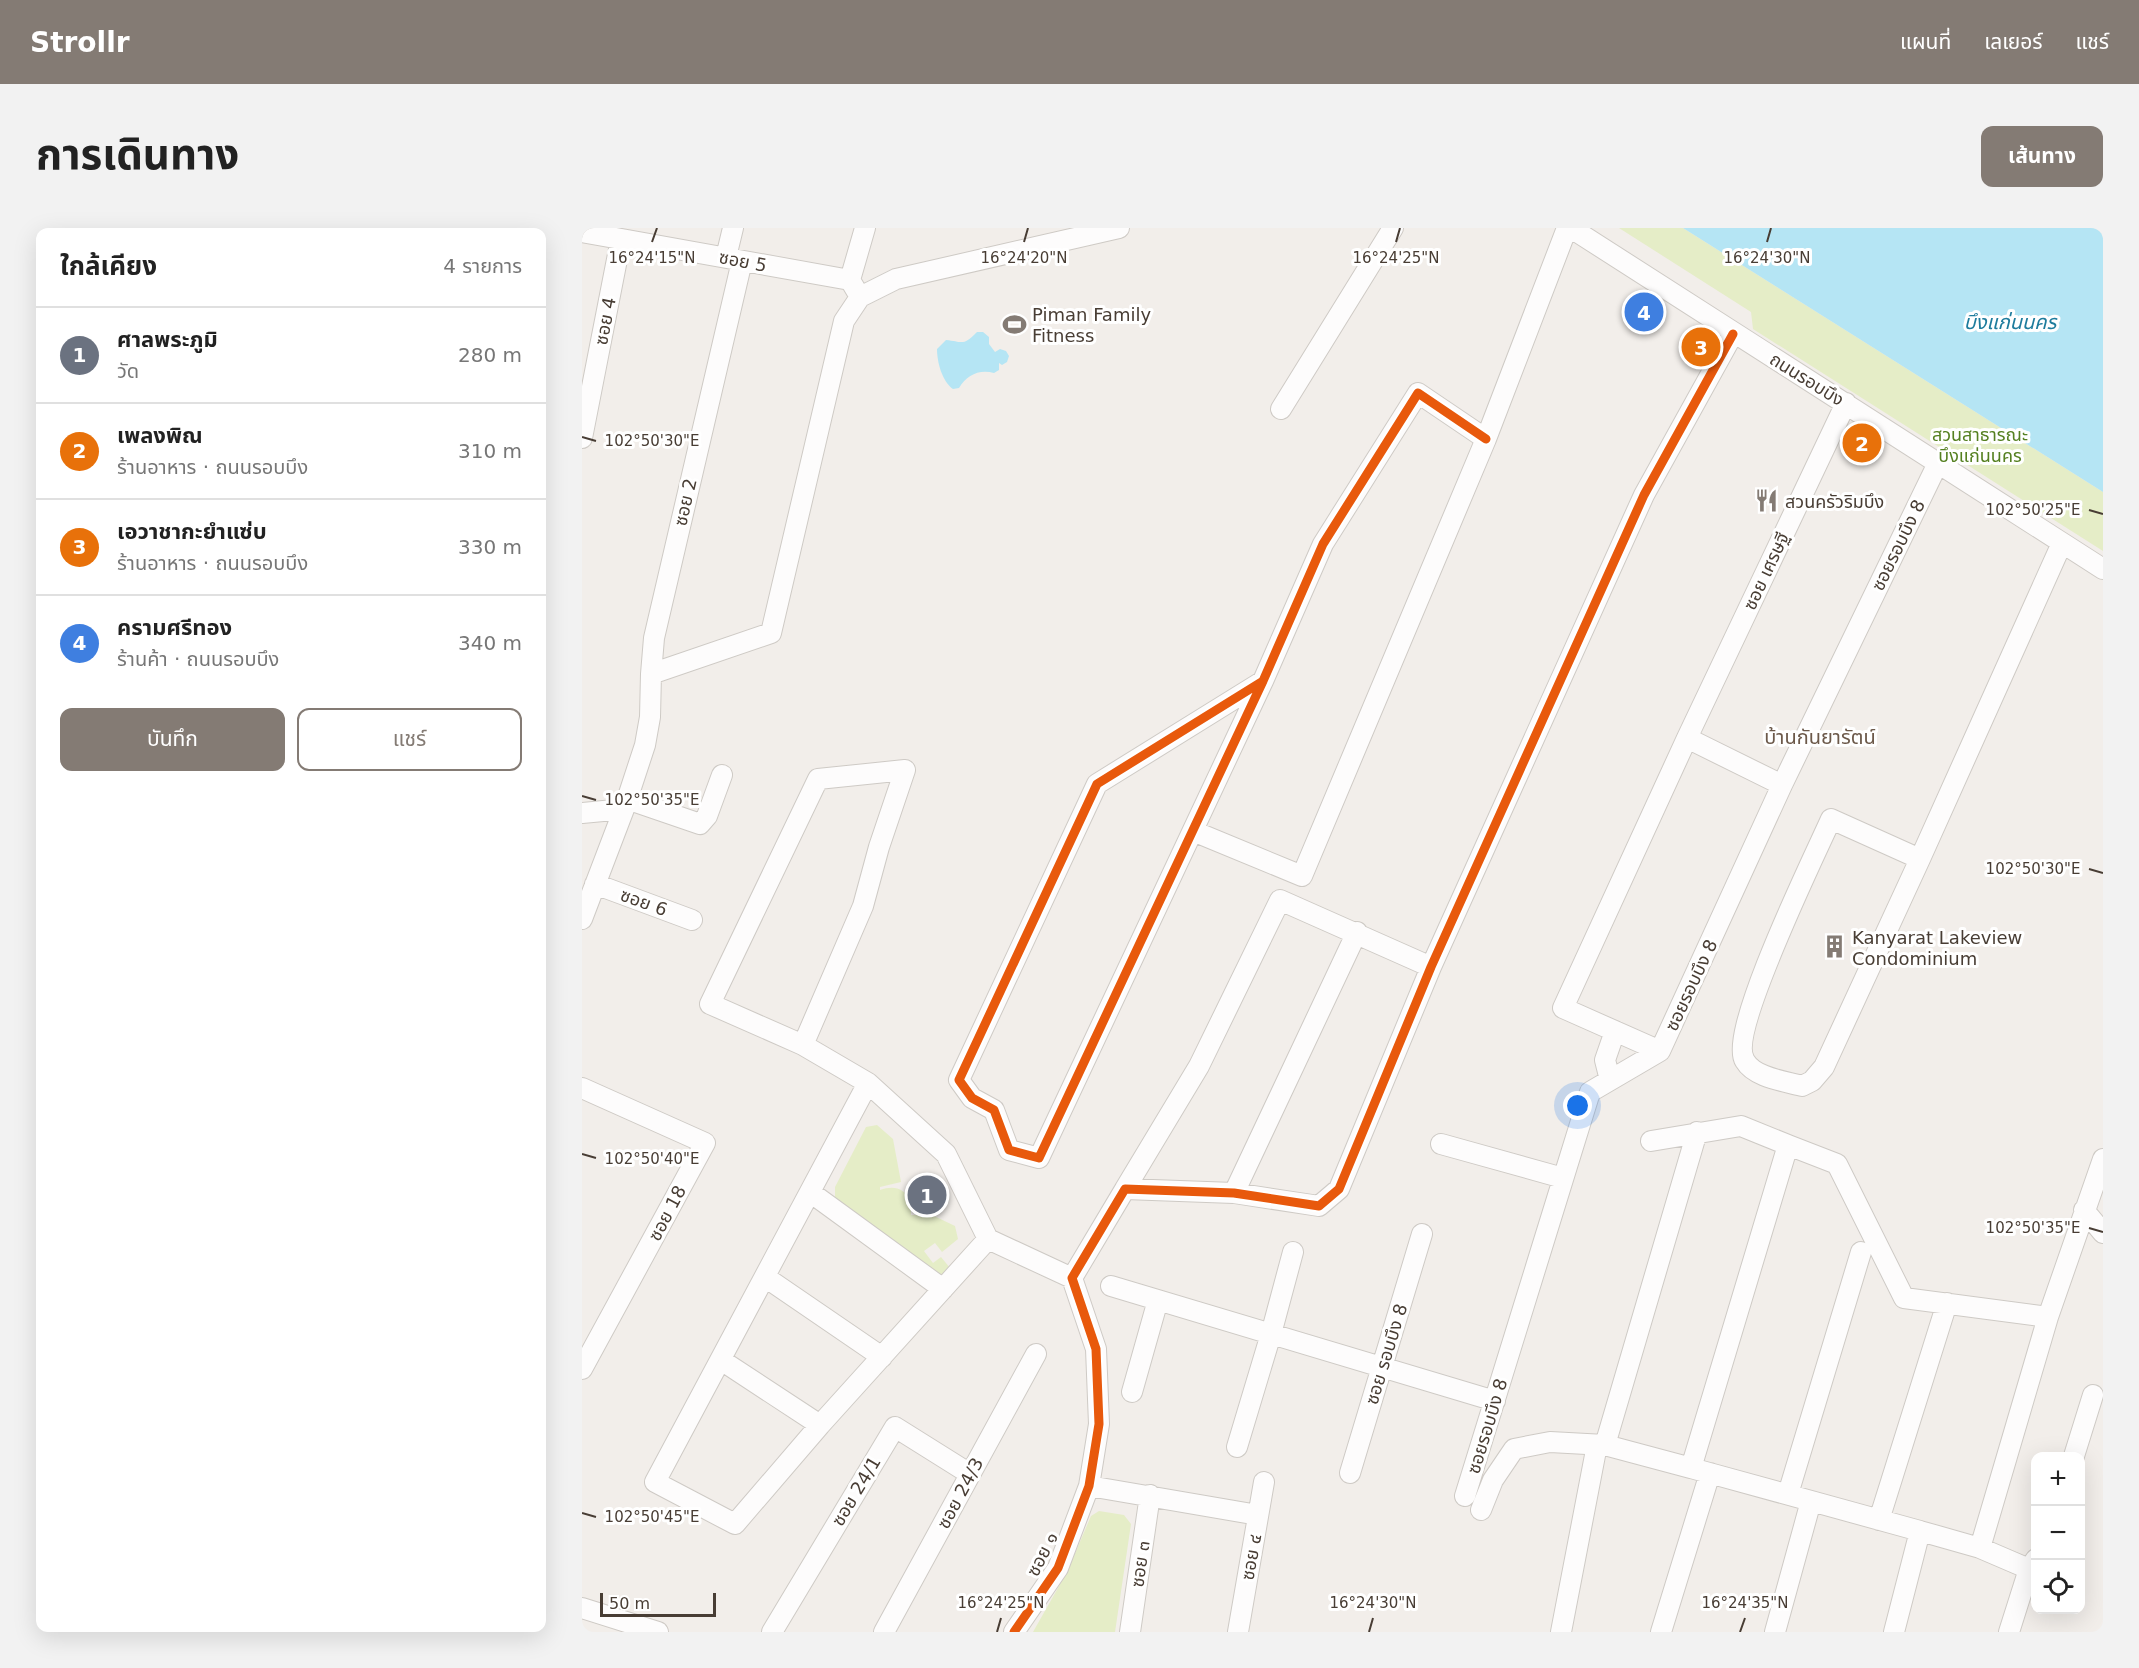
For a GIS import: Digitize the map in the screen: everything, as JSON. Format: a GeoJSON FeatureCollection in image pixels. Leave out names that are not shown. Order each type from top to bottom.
{"type":"FeatureCollection","features":[{"type":"Feature","properties":{"kind":"street","name":"ซอย 2"},"geometry":{"type":"LineString","coordinates":[[582,920],[626,804],[645,745],[650,717],[654,638],[734,259],[733,228]]}},
{"type":"Feature","properties":{"kind":"street"},"geometry":{"type":"LineString","coordinates":[[860,297],[850,280],[865,228]]}},
{"type":"Feature","properties":{"kind":"street"},"geometry":{"type":"LineString","coordinates":[[651,675],[771,633],[844,321],[860,297],[896,279],[1119,228]]}},
{"type":"Feature","properties":{"kind":"street"},"geometry":{"type":"LineString","coordinates":[[1281,409],[1393,228]]}},
{"type":"Feature","properties":{"kind":"street"},"geometry":{"type":"LineString","coordinates":[[1193,831],[1302,876],[1486,439],[1569,228]]}},
{"type":"Feature","properties":{"kind":"street","name":"ถนนรอบบึง"},"geometry":{"type":"LineString","coordinates":[[1569,228],[1733,334],[1846,403],[2103,570]]}},
{"type":"Feature","properties":{"kind":"street","name":"ซอย 5"},"geometry":{"type":"LineString","coordinates":[[582,232],[850,280]]}},
{"type":"Feature","properties":{"kind":"street","name":"ซอย 4"},"geometry":{"type":"LineString","coordinates":[[582,438],[621,239]]}},
{"type":"Feature","properties":{"kind":"street"},"geometry":{"type":"LineString","coordinates":[[1125,1189],[1234,1193],[1319,1206],[1339,1189],[1431,966],[1644,495],[1733,334]]}},
{"type":"Feature","properties":{"kind":"street"},"geometry":{"type":"LineString","coordinates":[[1263,681],[1097,784],[959,1080],[972,1098],[994,1110],[1009,1150],[1039,1158],[1263,681],[1323,544],[1418,393],[1486,439]]}},
{"type":"Feature","properties":{"kind":"street","name":"ซอย เศรษฐี"},"geometry":{"type":"LineString","coordinates":[[1615,1030],[1563,1008],[1687,738],[1846,403]]}},
{"type":"Feature","properties":{"kind":"street","name":"ซอยรอบบึง 8"},"geometry":{"type":"LineString","coordinates":[[1465,1496],[1590,1092],[1660,1051],[1782,785],[1938,463]]}},
{"type":"Feature","properties":{"kind":"street"},"geometry":{"type":"LineString","coordinates":[[1920,859],[1831,819],[1765,968],[1746,1022],[1741,1052],[1752,1069],[1761,1074],[1802,1086],[1819,1074],[1920,859],[2062,543]]}},
{"type":"Feature","properties":{"kind":"street"},"geometry":{"type":"LineString","coordinates":[[1687,738],[1782,785]]}},
{"type":"Feature","properties":{"kind":"street"},"geometry":{"type":"LineString","coordinates":[[802,1045],[863,906],[879,848],[905,770],[818,780],[710,1004],[802,1045],[868,1083],[946,1154],[988,1239],[1072,1278],[1199,1066],[1280,900],[1431,966]]}},
{"type":"Feature","properties":{"kind":"street"},"geometry":{"type":"LineString","coordinates":[[582,813],[626,804],[700,824],[707,816],[723,775]]}},
{"type":"Feature","properties":{"kind":"street","name":"ซอย 6"},"geometry":{"type":"LineString","coordinates":[[595,884],[692,920]]}},
{"type":"Feature","properties":{"kind":"street"},"geometry":{"type":"LineString","coordinates":[[1234,1193],[1357,932]]}},
{"type":"Feature","properties":{"kind":"street"},"geometry":{"type":"LineString","coordinates":[[1610,1080],[1605,1060],[1615,1030],[1660,1051]]}},
{"type":"Feature","properties":{"kind":"street"},"geometry":{"type":"LineString","coordinates":[[868,1083],[655,1482],[735,1524],[820,1425],[988,1239]]}},
{"type":"Feature","properties":{"kind":"street","name":"ซอย 18"},"geometry":{"type":"LineString","coordinates":[[582,1088],[705,1143],[582,1369]]}},
{"type":"Feature","properties":{"kind":"street"},"geometry":{"type":"LineString","coordinates":[[1651,1141],[1741,1126],[1837,1164],[1904,1298],[2048,1317]]}},
{"type":"Feature","properties":{"kind":"street"},"geometry":{"type":"LineString","coordinates":[[1562,1632],[1601,1445],[1697,1132]]}},
{"type":"Feature","properties":{"kind":"street"},"geometry":{"type":"LineString","coordinates":[[1441,1144],[1563,1178]]}},
{"type":"Feature","properties":{"kind":"street"},"geometry":{"type":"LineString","coordinates":[[1661,1632],[1700,1470],[1788,1144]]}},
{"type":"Feature","properties":{"kind":"street"},"geometry":{"type":"LineString","coordinates":[[1980,1548],[2048,1317],[2103,1159]]}},
{"type":"Feature","properties":{"kind":"street"},"geometry":{"type":"LineString","coordinates":[[810,1192],[943,1289]]}},
{"type":"Feature","properties":{"kind":"street"},"geometry":{"type":"LineString","coordinates":[[2084,1210],[2103,1233]]}},
{"type":"Feature","properties":{"kind":"street","name":"ซอย รอบบึง 8"},"geometry":{"type":"LineString","coordinates":[[1350,1473],[1422,1234]]}},
{"type":"Feature","properties":{"kind":"street"},"geometry":{"type":"LineString","coordinates":[[1237,1446],[1293,1252]]}},
{"type":"Feature","properties":{"kind":"street"},"geometry":{"type":"LineString","coordinates":[[1788,1494],[1861,1252]]}},
{"type":"Feature","properties":{"kind":"street"},"geometry":{"type":"LineString","coordinates":[[765,1277],[882,1357]]}},
{"type":"Feature","properties":{"kind":"street","name":"ซอย ๑"},"geometry":{"type":"LineString","coordinates":[[1014,1632],[1058,1568],[1089,1486],[1099,1424],[1096,1349],[1072,1278]]}},
{"type":"Feature","properties":{"kind":"street"},"geometry":{"type":"LineString","coordinates":[[1111,1286],[1495,1401]]}},
{"type":"Feature","properties":{"kind":"street"},"geometry":{"type":"LineString","coordinates":[[1132,1392],[1158,1300]]}},
{"type":"Feature","properties":{"kind":"street"},"geometry":{"type":"LineString","coordinates":[[1879,1520],[1947,1304]]}},
{"type":"Feature","properties":{"kind":"street","name":"ซอย 24/3"},"geometry":{"type":"LineString","coordinates":[[884,1632],[1036,1354]]}},
{"type":"Feature","properties":{"kind":"street"},"geometry":{"type":"LineString","coordinates":[[721,1360],[820,1425]]}},
{"type":"Feature","properties":{"kind":"street"},"geometry":{"type":"LineString","coordinates":[[2074,1452],[2093,1395]]}},
{"type":"Feature","properties":{"kind":"street","name":"ซอย 24/1"},"geometry":{"type":"LineString","coordinates":[[772,1632],[895,1426],[970,1474]]}},
{"type":"Feature","properties":{"kind":"street"},"geometry":{"type":"LineString","coordinates":[[1481,1510],[1493,1480],[1514,1449],[1550,1442],[1601,1445],[1788,1494],[2031,1564]]}},
{"type":"Feature","properties":{"kind":"street","name":"ซอย ๔"},"geometry":{"type":"LineString","coordinates":[[1238,1632],[1264,1482]]}},
{"type":"Feature","properties":{"kind":"street"},"geometry":{"type":"LineString","coordinates":[[1089,1486],[1258,1515]]}},
{"type":"Feature","properties":{"kind":"street","name":"ซอย ๓"},"geometry":{"type":"LineString","coordinates":[[1130,1632],[1150,1495]]}},
{"type":"Feature","properties":{"kind":"street"},"geometry":{"type":"LineString","coordinates":[[1775,1632],[1811,1501]]}},
{"type":"Feature","properties":{"kind":"street"},"geometry":{"type":"LineString","coordinates":[[1894,1632],[1920,1531]]}},
{"type":"Feature","properties":{"kind":"street"},"geometry":{"type":"LineString","coordinates":[[2009,1632],[2031,1567]]}},
{"type":"Feature","properties":{"kind":"street"},"geometry":{"type":"LineString","coordinates":[[583,1611],[658,1632]]}},
{"type":"Feature","properties":{"kind":"green space","name":"สวนสาธารณะ บึงแก่นนคร"},"geometry":{"type":"Polygon","coordinates":[[[1619,228],[1683,228],[2103,492],[2103,551],[1753,329],[1751,312],[1619,228]]]}},
{"type":"Feature","properties":{"kind":"green space"},"geometry":{"type":"Polygon","coordinates":[[[877,1125],[893,1139],[901,1182],[880,1187],[880,1190],[894,1188],[902,1190],[911,1201],[911,1215],[932,1215],[955,1226],[958,1239],[942,1252],[935,1243],[924,1251],[933,1263],[941,1257],[950,1268],[942,1277],[835,1202],[835,1187],[866,1127],[877,1125]]]}},
{"type":"Feature","properties":{"kind":"green space"},"geometry":{"type":"Polygon","coordinates":[[[1099,1511],[1124,1515],[1131,1524],[1115,1632],[1033,1632],[1067,1572],[1091,1516],[1099,1511]]]}},
{"type":"Feature","properties":{"kind":"water","name":"บึงแก่นนคร"},"geometry":{"type":"Polygon","coordinates":[[[1683,228],[2103,228],[2103,492],[1683,228]]]}},
{"type":"Feature","properties":{"kind":"water"},"geometry":{"type":"Polygon","coordinates":[[[977,332],[983,332],[989,337],[989,344],[995,352],[1000,349],[1006,351],[1009,356],[1007,362],[1002,365],[999,363],[999,370],[994,373],[974,374],[959,388],[953,389],[941,371],[937,349],[946,340],[963,342],[977,332]]]}},
{"type":"Feature","properties":{"kind":"cycle path"},"geometry":{"type":"LineString","coordinates":[[1014,1632],[1058,1568],[1089,1486],[1099,1424],[1096,1349],[1072,1278],[1125,1189],[1234,1193],[1319,1206],[1339,1189],[1431,967],[1644,495],[1733,334]]}},
{"type":"Feature","properties":{"kind":"cycle path"},"geometry":{"type":"LineString","coordinates":[[1263,681],[1039,1158],[1009,1150],[994,1110],[972,1098],[959,1080],[1097,784],[1263,681],[1323,544],[1418,393],[1486,439]]}},
{"type":"Feature","properties":{"kind":"place","name":"ครามศรีทอง"},"geometry":{"type":"Point","coordinates":[1644,312]}},
{"type":"Feature","properties":{"kind":"place","name":"Piman Family Fitness"},"geometry":{"type":"Point","coordinates":[1014,324]}},
{"type":"Feature","properties":{"kind":"place","name":"เอวาชากะยำแซ่บ"},"geometry":{"type":"Point","coordinates":[1701,347]}},
{"type":"Feature","properties":{"kind":"place","name":"เพลงพิณ"},"geometry":{"type":"Point","coordinates":[1862,443]}},
{"type":"Feature","properties":{"kind":"place","name":"สวนครัวริมบึง"},"geometry":{"type":"Point","coordinates":[1767,501]}},
{"type":"Feature","properties":{"kind":"place","name":"Kanyarat Lakeview Condominium"},"geometry":{"type":"Point","coordinates":[1834,947]}},
{"type":"Feature","properties":{"kind":"place","name":"ศาลพระภูมิ"},"geometry":{"type":"Point","coordinates":[927,1195]}},
{"type":"Feature","properties":{"kind":"district","name":"บ้านกันยารัตน์"},"geometry":{"type":"Point","coordinates":[1820,737]}}]}
